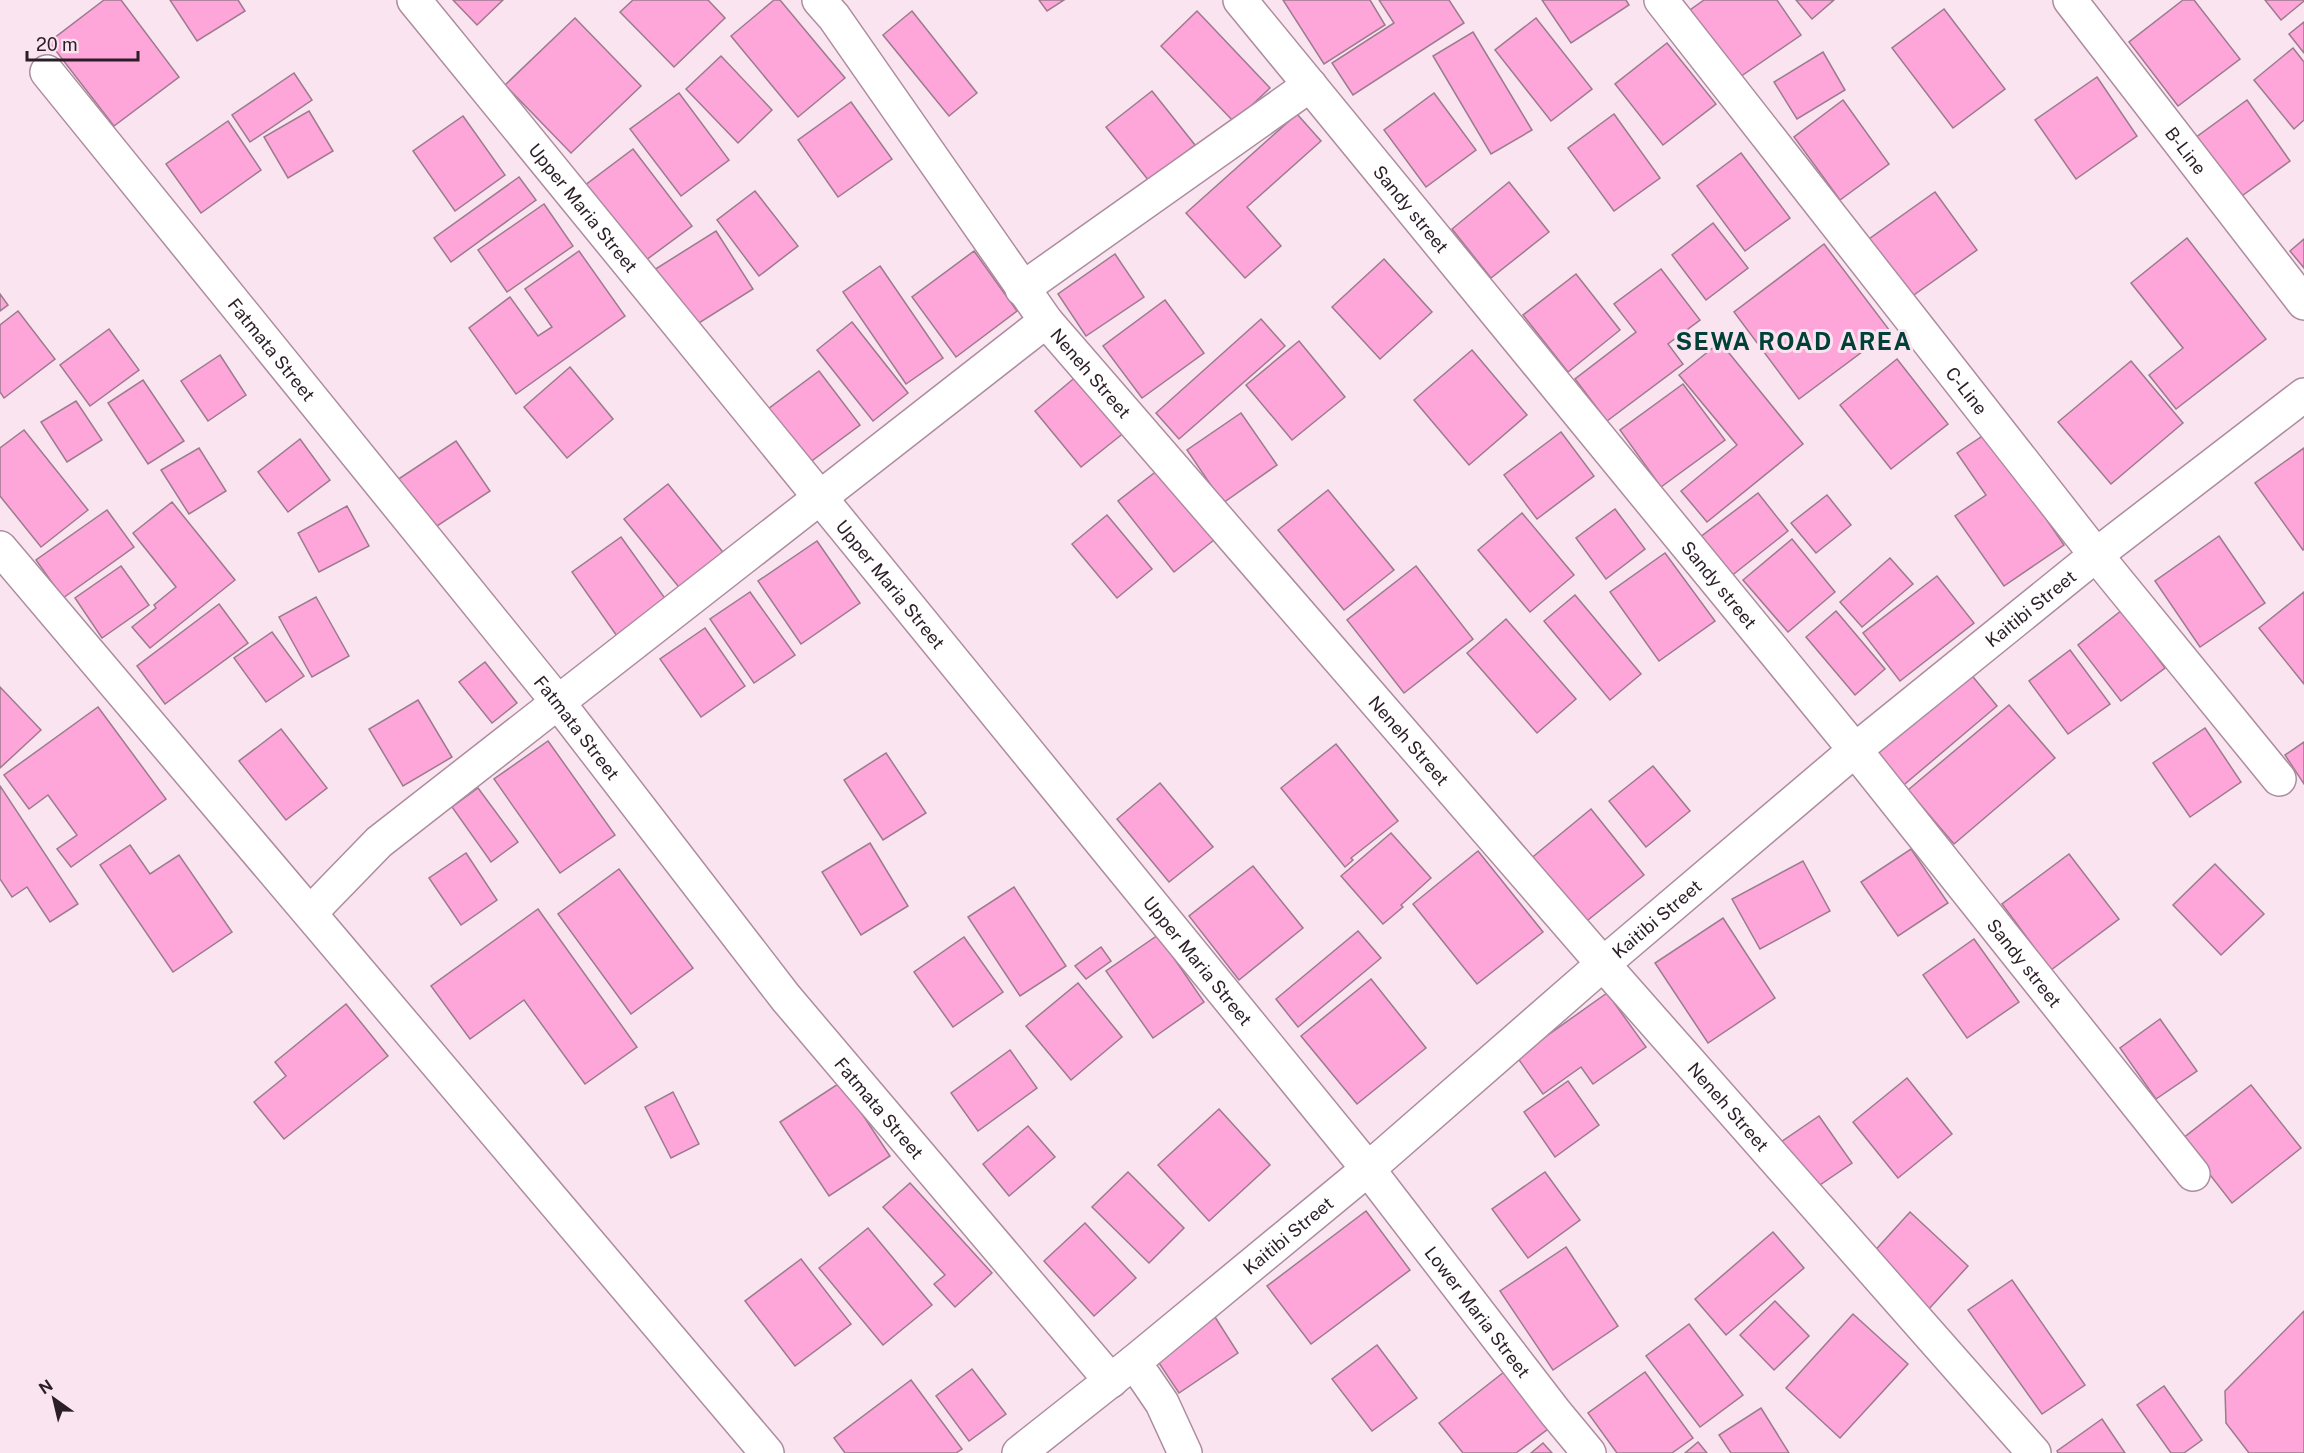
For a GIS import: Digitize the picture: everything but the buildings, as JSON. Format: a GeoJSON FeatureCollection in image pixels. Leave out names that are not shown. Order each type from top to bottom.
{"type":"FeatureCollection","features":[{"type":"Feature","properties":{"kind":"street","name":"Upper Maria Street"},"geometry":{"type":"LineString","coordinates":[[414,0],[1368,1169]]}},
{"type":"Feature","properties":{"kind":"street","name":"Neneh Street"},"geometry":{"type":"LineString","coordinates":[[819,0],[834,17],[1022,289],[1047,321],[1602,964],[2034,1453]]}},
{"type":"Feature","properties":{"kind":"street","name":"Sandy street"},"geometry":{"type":"LineString","coordinates":[[1240,0],[1855,750],[2193,1174]]}},
{"type":"Feature","properties":{"kind":"street","name":"C-Line"},"geometry":{"type":"LineString","coordinates":[[1661,0],[2096,555],[2279,779]]}},
{"type":"Feature","properties":{"kind":"street","name":"B-Line"},"geometry":{"type":"LineString","coordinates":[[2070,0],[2304,303]]}},
{"type":"Feature","properties":{"kind":"street","name":"Fatmata Street"},"geometry":{"type":"LineString","coordinates":[[47,72],[557,701],[786,998],[1122,1371],[1162,1403],[1185,1453]]}},
{"type":"Feature","properties":{"kind":"street"},"geometry":{"type":"LineString","coordinates":[[1022,289],[1310,85]]}},
{"type":"Feature","properties":{"kind":"street"},"geometry":{"type":"LineString","coordinates":[[311,912],[380,842],[557,701],[822,498],[1047,321]]}},
{"type":"Feature","properties":{"kind":"street","name":"Kaitibi Street"},"geometry":{"type":"LineString","coordinates":[[1019,1453],[1368,1169],[1602,964],[1855,750],[2096,555],[2304,395]]}},
{"type":"Feature","properties":{"kind":"street"},"geometry":{"type":"LineString","coordinates":[[0,548],[311,912],[767,1453]]}},
{"type":"Feature","properties":{"kind":"street","name":"Lower Maria Street"},"geometry":{"type":"LineString","coordinates":[[1368,1169],[1589,1453]]}},
{"type":"Feature","properties":{"kind":"district","name":"SEWA ROAD AREA"},"geometry":{"type":"Point","coordinates":[1794,341]}}]}
